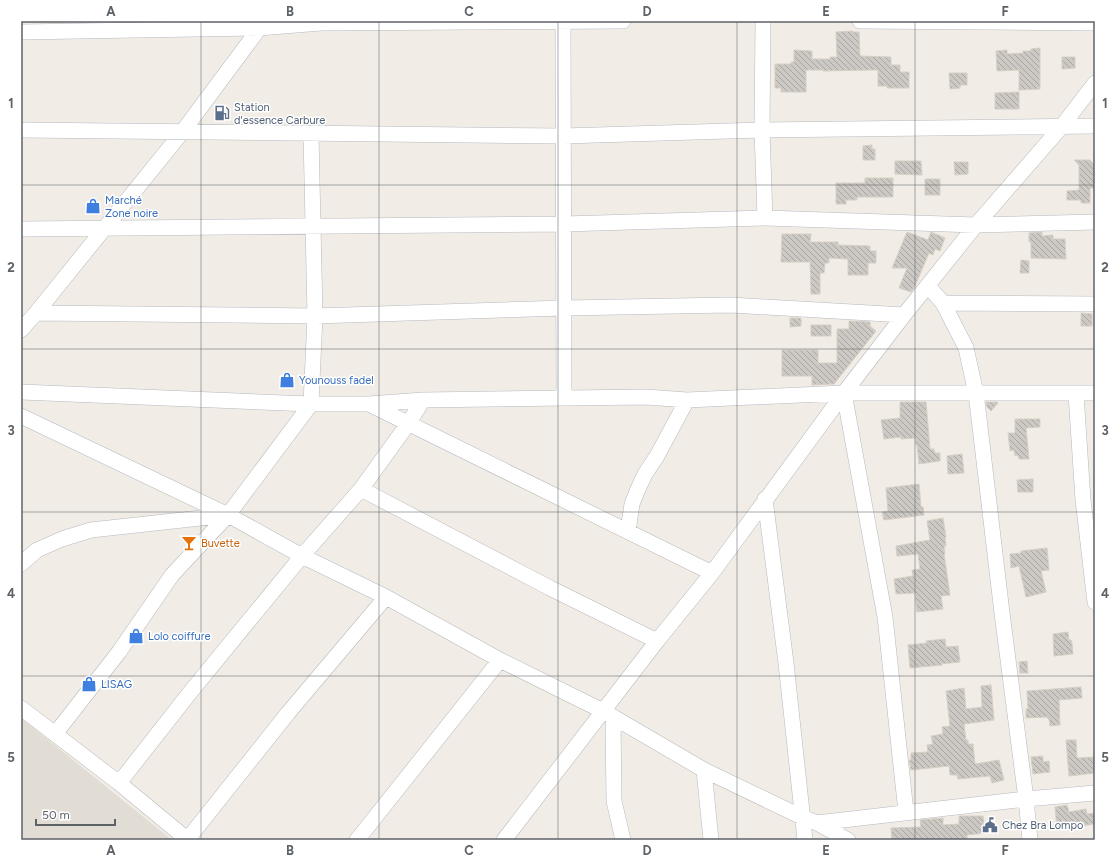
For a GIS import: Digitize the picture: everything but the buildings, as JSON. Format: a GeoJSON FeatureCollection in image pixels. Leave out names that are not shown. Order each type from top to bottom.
{"type":"FeatureCollection","features":[{"type":"Feature","properties":{"kind":"street"},"geometry":{"type":"LineString","coordinates":[[563,21],[564,398]]}},
{"type":"Feature","properties":{"kind":"street"},"geometry":{"type":"LineString","coordinates":[[21,32],[106,26],[624,21]]}},
{"type":"Feature","properties":{"kind":"street"},"geometry":{"type":"LineString","coordinates":[[763,21],[762,130],[765,218]]}},
{"type":"Feature","properties":{"kind":"street"},"geometry":{"type":"LineString","coordinates":[[860,21],[1095,23]]}},
{"type":"Feature","properties":{"kind":"street"},"geometry":{"type":"LineString","coordinates":[[21,330],[183,131],[262,24]]}},
{"type":"Feature","properties":{"kind":"street"},"geometry":{"type":"LineString","coordinates":[[504,840],[608,714],[657,641],[712,573],[765,499],[904,315],[976,225],[1062,126],[1095,83]]}},
{"type":"Feature","properties":{"kind":"street"},"geometry":{"type":"LineString","coordinates":[[21,130],[563,136],[762,130],[1095,126]]}},
{"type":"Feature","properties":{"kind":"street"},"geometry":{"type":"LineString","coordinates":[[55,734],[118,652],[172,575],[228,514],[310,404],[315,316],[311,134]]}},
{"type":"Feature","properties":{"kind":"street"},"geometry":{"type":"LineString","coordinates":[[21,229],[564,224],[765,218],[976,225],[1095,222]]}},
{"type":"Feature","properties":{"kind":"street"},"geometry":{"type":"LineString","coordinates":[[928,286],[943,303],[966,348],[976,393],[1030,840]]}},
{"type":"Feature","properties":{"kind":"street"},"geometry":{"type":"LineString","coordinates":[[943,303],[1095,304]]}},
{"type":"Feature","properties":{"kind":"street"},"geometry":{"type":"LineString","coordinates":[[36,313],[315,316],[564,308],[731,305],[904,315]]}},
{"type":"Feature","properties":{"kind":"street"},"geometry":{"type":"LineString","coordinates":[[21,392],[310,404],[369,404],[423,400],[646,397],[687,400],[844,393],[1095,393]]}},
{"type":"Feature","properties":{"kind":"street"},"geometry":{"type":"LineString","coordinates":[[844,393],[885,617],[906,812]]}},
{"type":"Feature","properties":{"kind":"street"},"geometry":{"type":"LineString","coordinates":[[1076,394],[1083,500],[1095,602]]}},
{"type":"Feature","properties":{"kind":"street"},"geometry":{"type":"LineString","coordinates":[[119,783],[192,690],[302,556],[361,490],[408,424],[423,400]]}},
{"type":"Feature","properties":{"kind":"street"},"geometry":{"type":"LineString","coordinates":[[628,531],[632,504],[640,484],[687,400]]}},
{"type":"Feature","properties":{"kind":"street"},"geometry":{"type":"LineString","coordinates":[[369,404],[712,573]]}},
{"type":"Feature","properties":{"kind":"street"},"geometry":{"type":"LineString","coordinates":[[21,416],[228,514],[302,556],[386,597],[500,660],[608,714],[704,770],[817,823],[848,840]]}},
{"type":"Feature","properties":{"kind":"street"},"geometry":{"type":"LineString","coordinates":[[361,490],[550,588],[657,641]]}},
{"type":"Feature","properties":{"kind":"street"},"geometry":{"type":"LineString","coordinates":[[765,499],[786,663],[805,840]]}},
{"type":"Feature","properties":{"kind":"street"},"geometry":{"type":"LineString","coordinates":[[21,564],[37,550],[62,539],[91,530],[228,514]]}},
{"type":"Feature","properties":{"kind":"street"},"geometry":{"type":"LineString","coordinates":[[21,708],[119,783],[187,840],[288,713],[386,597]]}},
{"type":"Feature","properties":{"kind":"street"},"geometry":{"type":"LineString","coordinates":[[357,840],[500,660]]}},
{"type":"Feature","properties":{"kind":"street"},"geometry":{"type":"LineString","coordinates":[[608,714],[614,801],[623,840]]}},
{"type":"Feature","properties":{"kind":"street"},"geometry":{"type":"LineString","coordinates":[[704,770],[711,840]]}},
{"type":"Feature","properties":{"kind":"street"},"geometry":{"type":"LineString","coordinates":[[817,823],[1026,799],[1095,793]]}},
{"type":"Feature","properties":{"kind":"street"},"geometry":{"type":"LineString","coordinates":[[517,823],[519,840]]}},
{"type":"Feature","properties":{"kind":"shaded area"},"geometry":{"type":"Polygon","coordinates":[[[21,718],[172,840],[21,840],[21,718]]]}},
{"type":"Feature","properties":{"kind":"place","name":"Station d'essence Carbure"},"geometry":{"type":"Point","coordinates":[222,113]}},
{"type":"Feature","properties":{"kind":"place","name":"Marché Zone noire"},"geometry":{"type":"Point","coordinates":[93,206]}},
{"type":"Feature","properties":{"kind":"place","name":"Younouss fadel"},"geometry":{"type":"Point","coordinates":[287,380]}},
{"type":"Feature","properties":{"kind":"place","name":"Buvette"},"geometry":{"type":"Point","coordinates":[189,543]}},
{"type":"Feature","properties":{"kind":"place","name":"Lolo coiffure"},"geometry":{"type":"Point","coordinates":[136,636]}},
{"type":"Feature","properties":{"kind":"place","name":"LISAG"},"geometry":{"type":"Point","coordinates":[89,684]}},
{"type":"Feature","properties":{"kind":"place","name":"Chez Bra Lompo"},"geometry":{"type":"Point","coordinates":[990,825]}}]}
